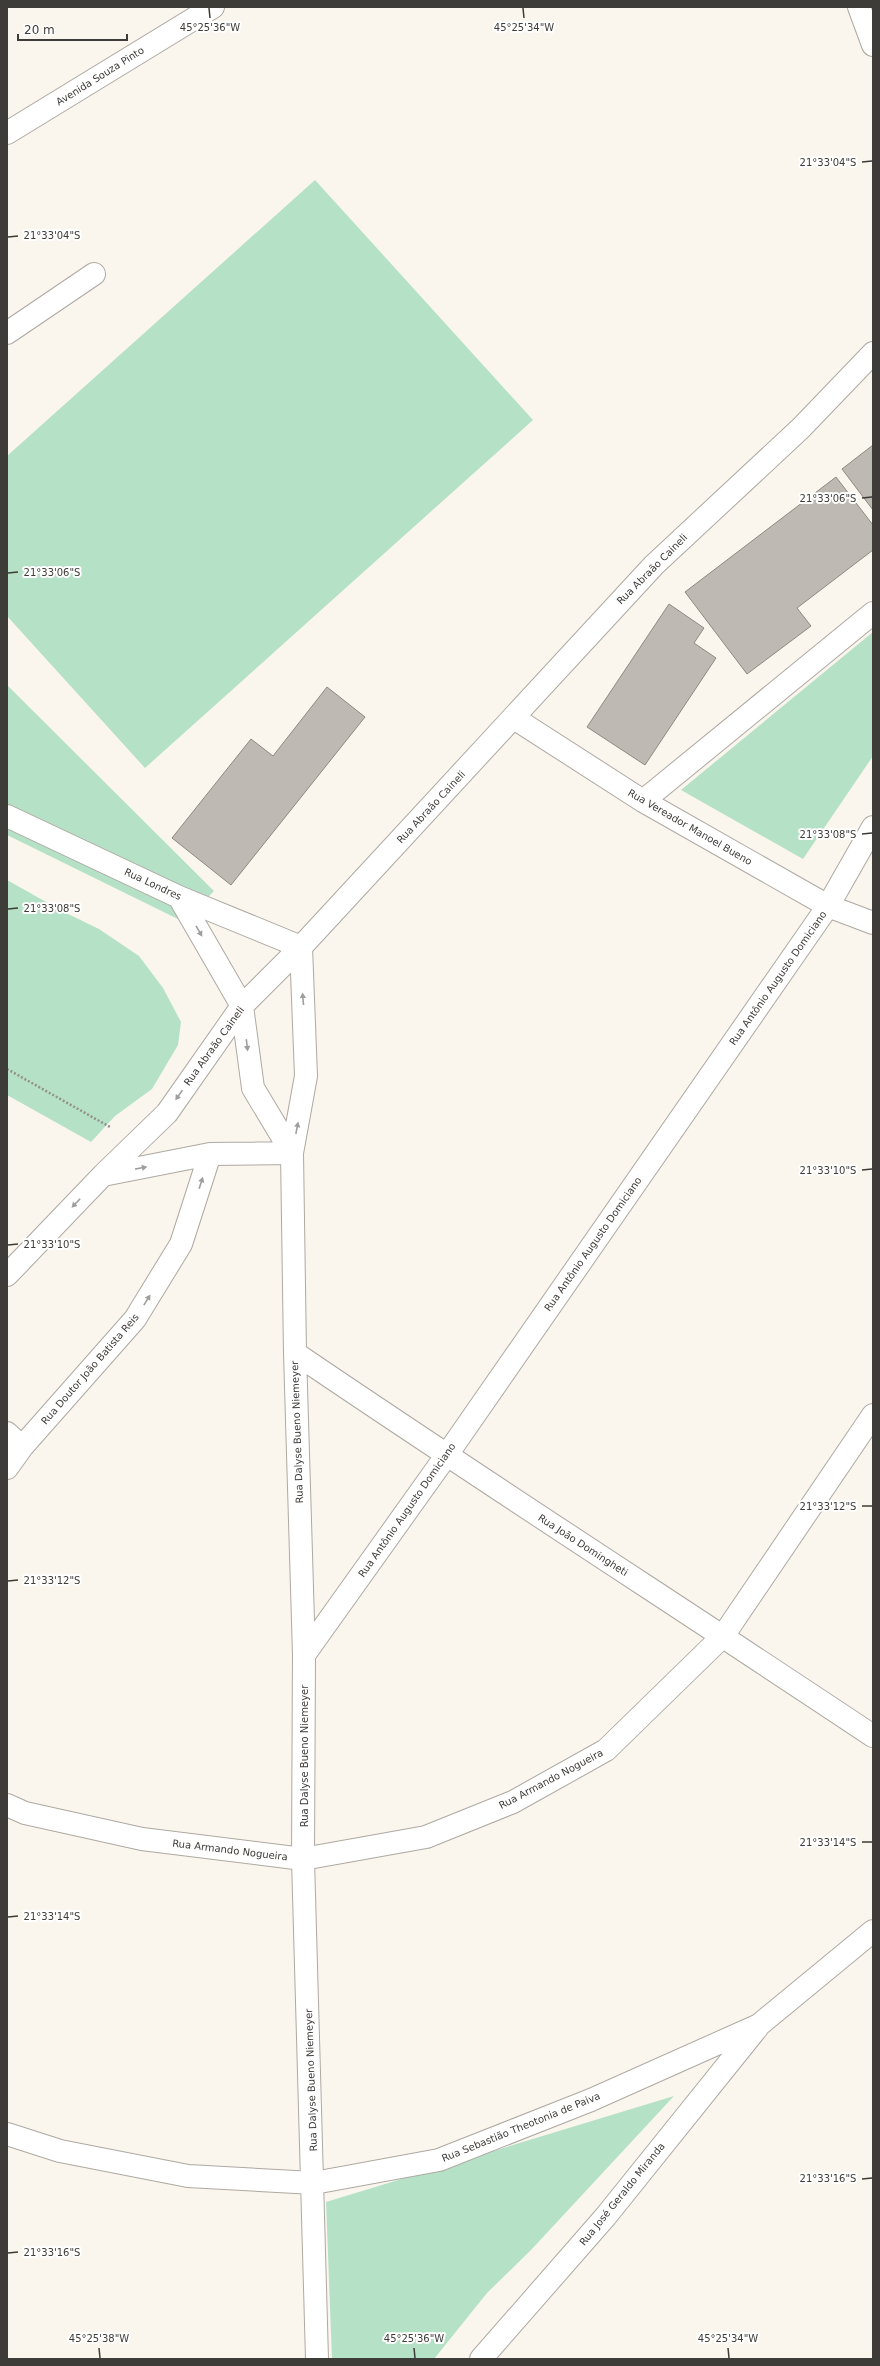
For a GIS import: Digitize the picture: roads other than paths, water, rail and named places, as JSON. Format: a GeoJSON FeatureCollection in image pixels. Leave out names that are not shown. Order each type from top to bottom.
{"type":"FeatureCollection","features":[{"type":"Feature","properties":{"kind":"street","name":"Avenida Souza Pinto"},"geometry":{"type":"LineString","coordinates":[[7,133],[213,7]]}},
{"type":"Feature","properties":{"kind":"street"},"geometry":{"type":"LineString","coordinates":[[859,7],[873,45]]}},
{"type":"Feature","properties":{"kind":"street"},"geometry":{"type":"LineString","coordinates":[[7,332],[94,274]]}},
{"type":"Feature","properties":{"kind":"street","name":"Rua Abraão Caineli"},"geometry":{"type":"LineString","coordinates":[[7,1275],[103,1175],[167,1113],[242,1006],[300,947],[514,718],[654,565],[801,428],[873,353]]}},
{"type":"Feature","properties":{"kind":"street"},"geometry":{"type":"LineString","coordinates":[[643,801],[873,613]]}},
{"type":"Feature","properties":{"kind":"street","name":"Rua Vereador Manoel Bueno"},"geometry":{"type":"LineString","coordinates":[[514,718],[643,801],[828,906],[873,923]]}},
{"type":"Feature","properties":{"kind":"street","name":"Rua Londres"},"geometry":{"type":"LineString","coordinates":[[7,816],[179,897],[300,947]]}},
{"type":"Feature","properties":{"kind":"street","name":"Rua Antônio Augusto Domiciano"},"geometry":{"type":"LineString","coordinates":[[304,1656],[446,1456],[828,906],[873,827]]}},
{"type":"Feature","properties":{"kind":"street"},"geometry":{"type":"LineString","coordinates":[[179,897],[242,1006],[253,1088],[292,1153]]}},
{"type":"Feature","properties":{"kind":"street","name":"Rua Dalyse Bueno Niemeyer"},"geometry":{"type":"LineString","coordinates":[[300,947],[306,1076],[292,1153],[295,1353],[304,1656],[303,1859],[314,2183],[317,2359]]}},
{"type":"Feature","properties":{"kind":"street"},"geometry":{"type":"LineString","coordinates":[[103,1175],[210,1154],[292,1153]]}},
{"type":"Feature","properties":{"kind":"street","name":"Rua Doutor João Batista Reis"},"geometry":{"type":"LineString","coordinates":[[7,1468],[15,1440],[135,1319],[181,1244],[210,1154]]}},
{"type":"Feature","properties":{"kind":"street","name":"Rua João Domingheti"},"geometry":{"type":"LineString","coordinates":[[295,1353],[446,1456],[723,1636],[873,1736]]}},
{"type":"Feature","properties":{"kind":"street","name":"Rua Armando Nogueira"},"geometry":{"type":"LineString","coordinates":[[7,1805],[25,1813],[142,1839],[303,1859],[426,1837],[513,1802],[606,1750],[723,1636],[873,1415]]}},
{"type":"Feature","properties":{"kind":"street","name":"Rua Sebastião Theotonia de Paiva"},"geometry":{"type":"LineString","coordinates":[[7,2134],[60,2151],[188,2176],[314,2183],[440,2160],[591,2100],[759,2025],[873,1931]]}},
{"type":"Feature","properties":{"kind":"street","name":"Rua José Geraldo Miranda"},"geometry":{"type":"LineString","coordinates":[[481,2359],[606,2216],[759,2025]]}}]}
